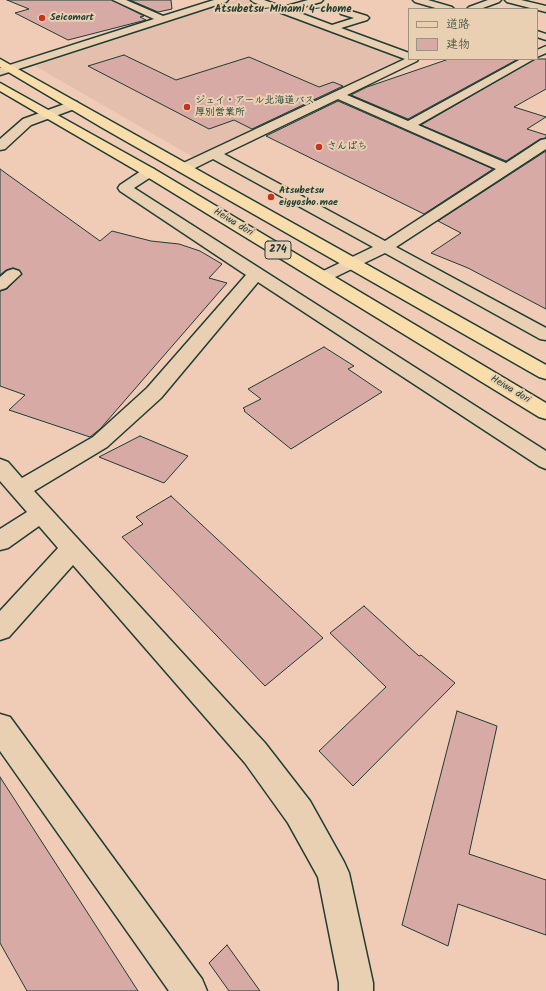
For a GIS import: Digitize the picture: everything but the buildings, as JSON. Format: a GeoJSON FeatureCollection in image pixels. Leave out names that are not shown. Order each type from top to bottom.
{"type":"FeatureCollection","features":[{"type":"Feature","properties":{"kind":"highway","name":"Heiwa dori"},"geometry":{"type":"LineString","coordinates":[[0,62],[6,70],[73,105],[546,373]]}},
{"type":"Feature","properties":{"kind":"highway","name":"Heiwa dori"},"geometry":{"type":"LineString","coordinates":[[0,86],[149,172],[546,412]]}},
{"type":"Feature","properties":{"kind":"street"},"geometry":{"type":"LineString","coordinates":[[118,0],[162,19]]}},
{"type":"Feature","properties":{"kind":"street"},"geometry":{"type":"LineString","coordinates":[[6,70],[223,0]]}},
{"type":"Feature","properties":{"kind":"street"},"geometry":{"type":"LineString","coordinates":[[256,0],[408,57]]}},
{"type":"Feature","properties":{"kind":"street"},"geometry":{"type":"LineString","coordinates":[[282,10],[318,0]]}},
{"type":"Feature","properties":{"kind":"street"},"geometry":{"type":"LineString","coordinates":[[418,0],[446,8]]}},
{"type":"Feature","properties":{"kind":"street"},"geometry":{"type":"LineString","coordinates":[[475,8],[496,0]]}},
{"type":"Feature","properties":{"kind":"street"},"geometry":{"type":"LineString","coordinates":[[510,0],[546,9]]}},
{"type":"Feature","properties":{"kind":"street"},"geometry":{"type":"LineString","coordinates":[[332,28],[364,18],[344,12]]}},
{"type":"Feature","properties":{"kind":"street"},"geometry":{"type":"LineString","coordinates":[[184,168],[411,60]]}},
{"type":"Feature","properties":{"kind":"street"},"geometry":{"type":"LineString","coordinates":[[410,125],[527,60]]}},
{"type":"Feature","properties":{"kind":"street"},"geometry":{"type":"LineString","coordinates":[[338,95],[410,125],[505,168]]}},
{"type":"Feature","properties":{"kind":"street"},"geometry":{"type":"LineString","coordinates":[[0,146],[27,122],[73,105]]}},
{"type":"Feature","properties":{"kind":"street"},"geometry":{"type":"LineString","coordinates":[[323,277],[386,247],[505,168],[546,144]]}},
{"type":"Feature","properties":{"kind":"street"},"geometry":{"type":"LineString","coordinates":[[214,154],[546,335]]}},
{"type":"Feature","properties":{"kind":"street"},"geometry":{"type":"LineString","coordinates":[[149,172],[125,188],[546,461]]}},
{"type":"Feature","properties":{"kind":"street"},"geometry":{"type":"LineString","coordinates":[[0,285],[13,274]]}},
{"type":"Feature","properties":{"kind":"street"},"geometry":{"type":"LineString","coordinates":[[20,489],[100,442],[154,392],[256,274]]}},
{"type":"Feature","properties":{"kind":"street"},"geometry":{"type":"LineString","coordinates":[[0,467],[255,753],[299,812],[333,874],[356,983],[356,991]]}},
{"type":"Feature","properties":{"kind":"street"},"geometry":{"type":"LineString","coordinates":[[0,541],[42,514]]}},
{"type":"Feature","properties":{"kind":"street"},"geometry":{"type":"LineString","coordinates":[[0,629],[73,548]]}},
{"type":"Feature","properties":{"kind":"street"},"geometry":{"type":"LineString","coordinates":[[0,727],[190,991]]}},
{"type":"Feature","properties":{"kind":"shaded area"},"geometry":{"type":"Polygon","coordinates":[[[236,0],[247,0],[400,56],[401,60],[193,157],[35,66],[236,0]]]}},
{"type":"Feature","properties":{"kind":"place","name":"Seicomart"},"geometry":{"type":"Point","coordinates":[42,18]}},
{"type":"Feature","properties":{"kind":"place","name":"ジェイ・アール北海道バス 厚別営業所"},"geometry":{"type":"Point","coordinates":[187,107]}},
{"type":"Feature","properties":{"kind":"place","name":"さんぱち"},"geometry":{"type":"Point","coordinates":[319,147]}},
{"type":"Feature","properties":{"kind":"place","name":"Atsubetsu eigyosho mae"},"geometry":{"type":"Point","coordinates":[271,197]}},
{"type":"Feature","properties":{"kind":"district","name":"Atsubetsu-Minami 4-chome"},"geometry":{"type":"Point","coordinates":[283,10]}}]}
